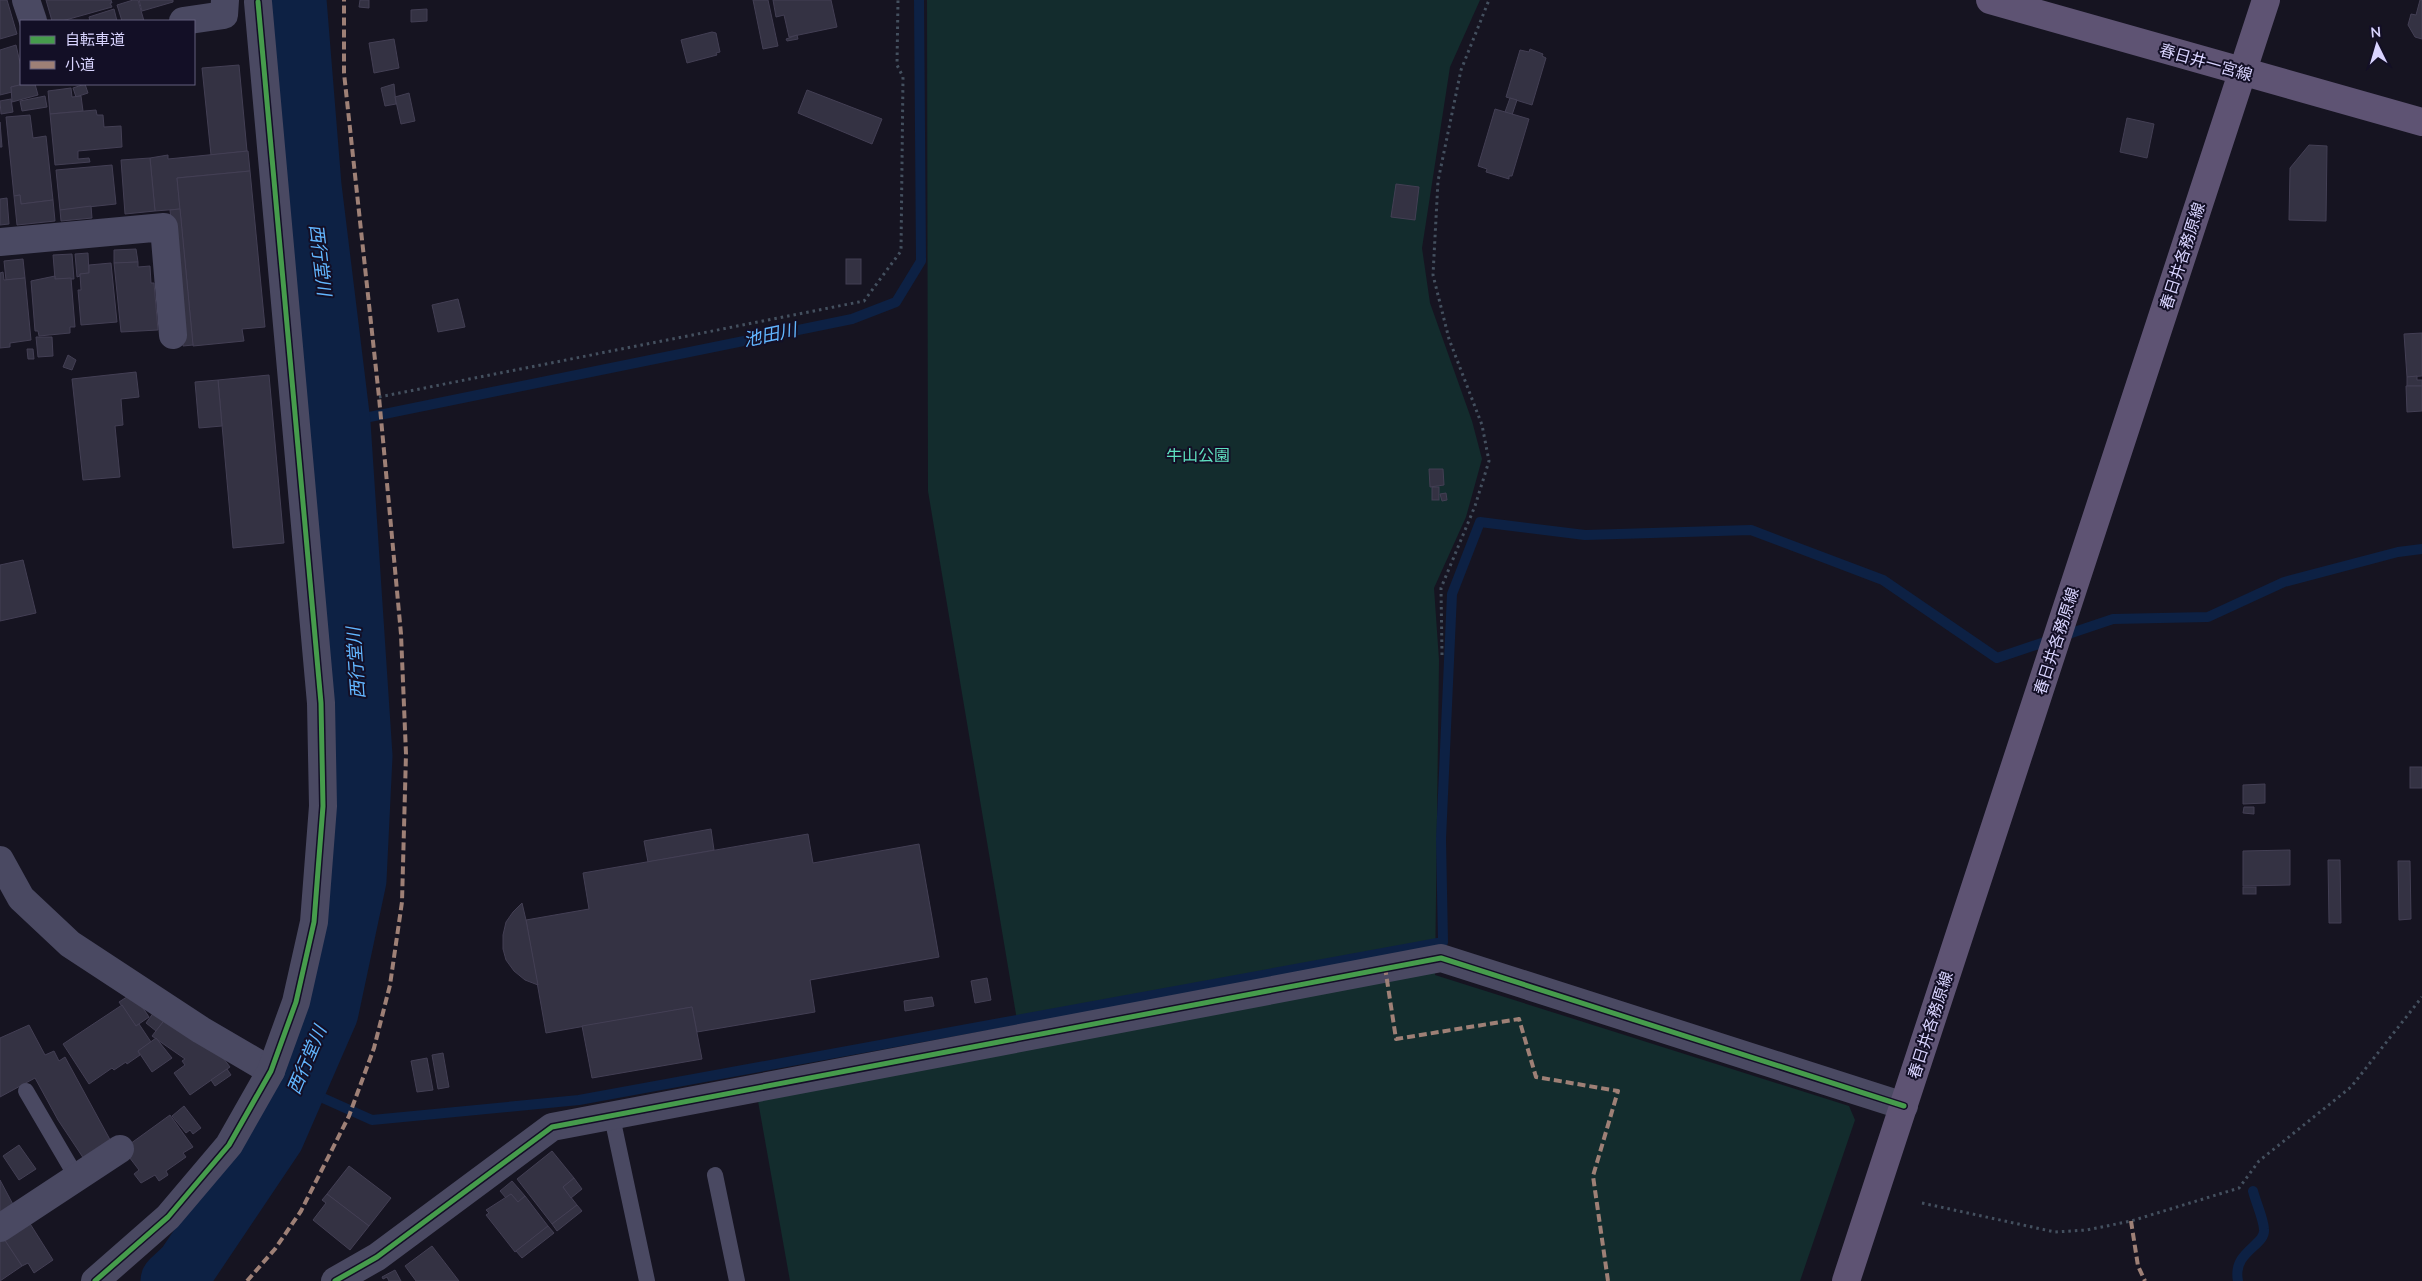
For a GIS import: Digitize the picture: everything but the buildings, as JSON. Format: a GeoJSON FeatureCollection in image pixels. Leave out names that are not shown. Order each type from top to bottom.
{"type":"FeatureCollection","features":[{"type":"Feature","properties":{"kind":"main road","name":"春日井一宮線"},"geometry":{"type":"LineString","coordinates":[[1990,0],[2242,73],[2422,122]]}},
{"type":"Feature","properties":{"kind":"main road","name":"春日井各務原線"},"geometry":{"type":"LineString","coordinates":[[1846,1281],[2266,0]]}},
{"type":"Feature","properties":{"kind":"street"},"geometry":{"type":"LineString","coordinates":[[26,0],[33,20]]}},
{"type":"Feature","properties":{"kind":"street"},"geometry":{"type":"LineString","coordinates":[[190,20],[224,15],[225,0]]}},
{"type":"Feature","properties":{"kind":"street"},"geometry":{"type":"LineString","coordinates":[[95,1281],[168,1217],[223,1152],[271,1071],[296,1002],[314,922],[323,806],[321,702],[258,2]]}},
{"type":"Feature","properties":{"kind":"street"},"geometry":{"type":"LineString","coordinates":[[0,242],[164,227],[173,335]]}},
{"type":"Feature","properties":{"kind":"street"},"geometry":{"type":"LineString","coordinates":[[0,860],[21,898],[70,944],[201,1030],[271,1071]]}},
{"type":"Feature","properties":{"kind":"street"},"geometry":{"type":"LineString","coordinates":[[335,1281],[377,1257],[552,1127],[1441,958],[1904,1106]]}},
{"type":"Feature","properties":{"kind":"street"},"geometry":{"type":"LineString","coordinates":[[0,1228],[120,1149]]}},
{"type":"Feature","properties":{"kind":"lane"},"geometry":{"type":"LineString","coordinates":[[26,1092],[77,1178]]}},
{"type":"Feature","properties":{"kind":"lane"},"geometry":{"type":"LineString","coordinates":[[612,1117],[647,1281]]}},
{"type":"Feature","properties":{"kind":"lane"},"geometry":{"type":"LineString","coordinates":[[715,1175],[737,1281]]}},
{"type":"Feature","properties":{"kind":"path"},"geometry":{"type":"LineString","coordinates":[[379,397],[864,300],[901,251],[903,78],[896,65],[898,0]]}},
{"type":"Feature","properties":{"kind":"path"},"geometry":{"type":"LineString","coordinates":[[1442,655],[1441,588],[1475,506],[1489,461],[1482,425],[1449,338],[1433,275],[1438,180],[1461,70],[1489,0]]}},
{"type":"Feature","properties":{"kind":"path"},"geometry":{"type":"LineString","coordinates":[[1922,1204],[2055,1232],[2087,1230],[2131,1221],[2239,1188],[2259,1161],[2351,1087],[2422,997]]}},
{"type":"Feature","properties":{"kind":"green space","name":"牛山公園"},"geometry":{"type":"Polygon","coordinates":[[[927,0],[1480,0],[1450,67],[1422,248],[1430,303],[1472,421],[1482,459],[1466,517],[1434,588],[1439,660],[1435,975],[1849,1106],[1855,1120],[1800,1281],[790,1281],[758,1101],[1022,1050],[928,491],[927,0]]]}},
{"type":"Feature","properties":{"kind":"waterway","name":"西行堂川"},"geometry":{"type":"LineString","coordinates":[[171,1281],[186,1267],[274,1136],[328,1012],[356,880],[362,756],[340,423],[311,186],[296,0]]}},
{"type":"Feature","properties":{"kind":"waterway","name":"池田川"},"geometry":{"type":"LineString","coordinates":[[340,423],[852,319],[896,302],[921,261],[919,0]]}},
{"type":"Feature","properties":{"kind":"waterway"},"geometry":{"type":"LineString","coordinates":[[296,1086],[372,1120],[579,1100],[1443,942],[1441,839],[1452,594],[1480,522],[1585,535],[1751,530],[1883,580],[1997,658],[2113,619],[2208,617],[2284,582],[2398,552],[2422,549]]}},
{"type":"Feature","properties":{"kind":"waterway"},"geometry":{"type":"LineString","coordinates":[[2238,1281],[2237,1271],[2240,1263],[2263,1235],[2262,1220],[2253,1191]]}},
{"type":"Feature","properties":{"kind":"marked path"},"geometry":{"type":"LineString","coordinates":[[247,1281],[275,1249],[301,1211],[349,1116],[374,1048],[390,985],[402,902],[406,754],[401,634],[379,397],[344,73],[344,0]]}},
{"type":"Feature","properties":{"kind":"marked path"},"geometry":{"type":"LineString","coordinates":[[1385,967],[1396,1039],[1519,1019],[1536,1077],[1618,1091],[1593,1176],[1608,1281]]}},
{"type":"Feature","properties":{"kind":"marked path"},"geometry":{"type":"LineString","coordinates":[[2131,1221],[2138,1266],[2145,1281]]}},
{"type":"Feature","properties":{"kind":"cycle path"},"geometry":{"type":"LineString","coordinates":[[95,1281],[168,1217],[229,1145],[271,1071],[296,1002],[314,922],[323,806],[321,703],[258,2]]}},
{"type":"Feature","properties":{"kind":"cycle path"},"geometry":{"type":"LineString","coordinates":[[335,1281],[377,1257],[552,1127],[1441,958],[1904,1106]]}}]}
